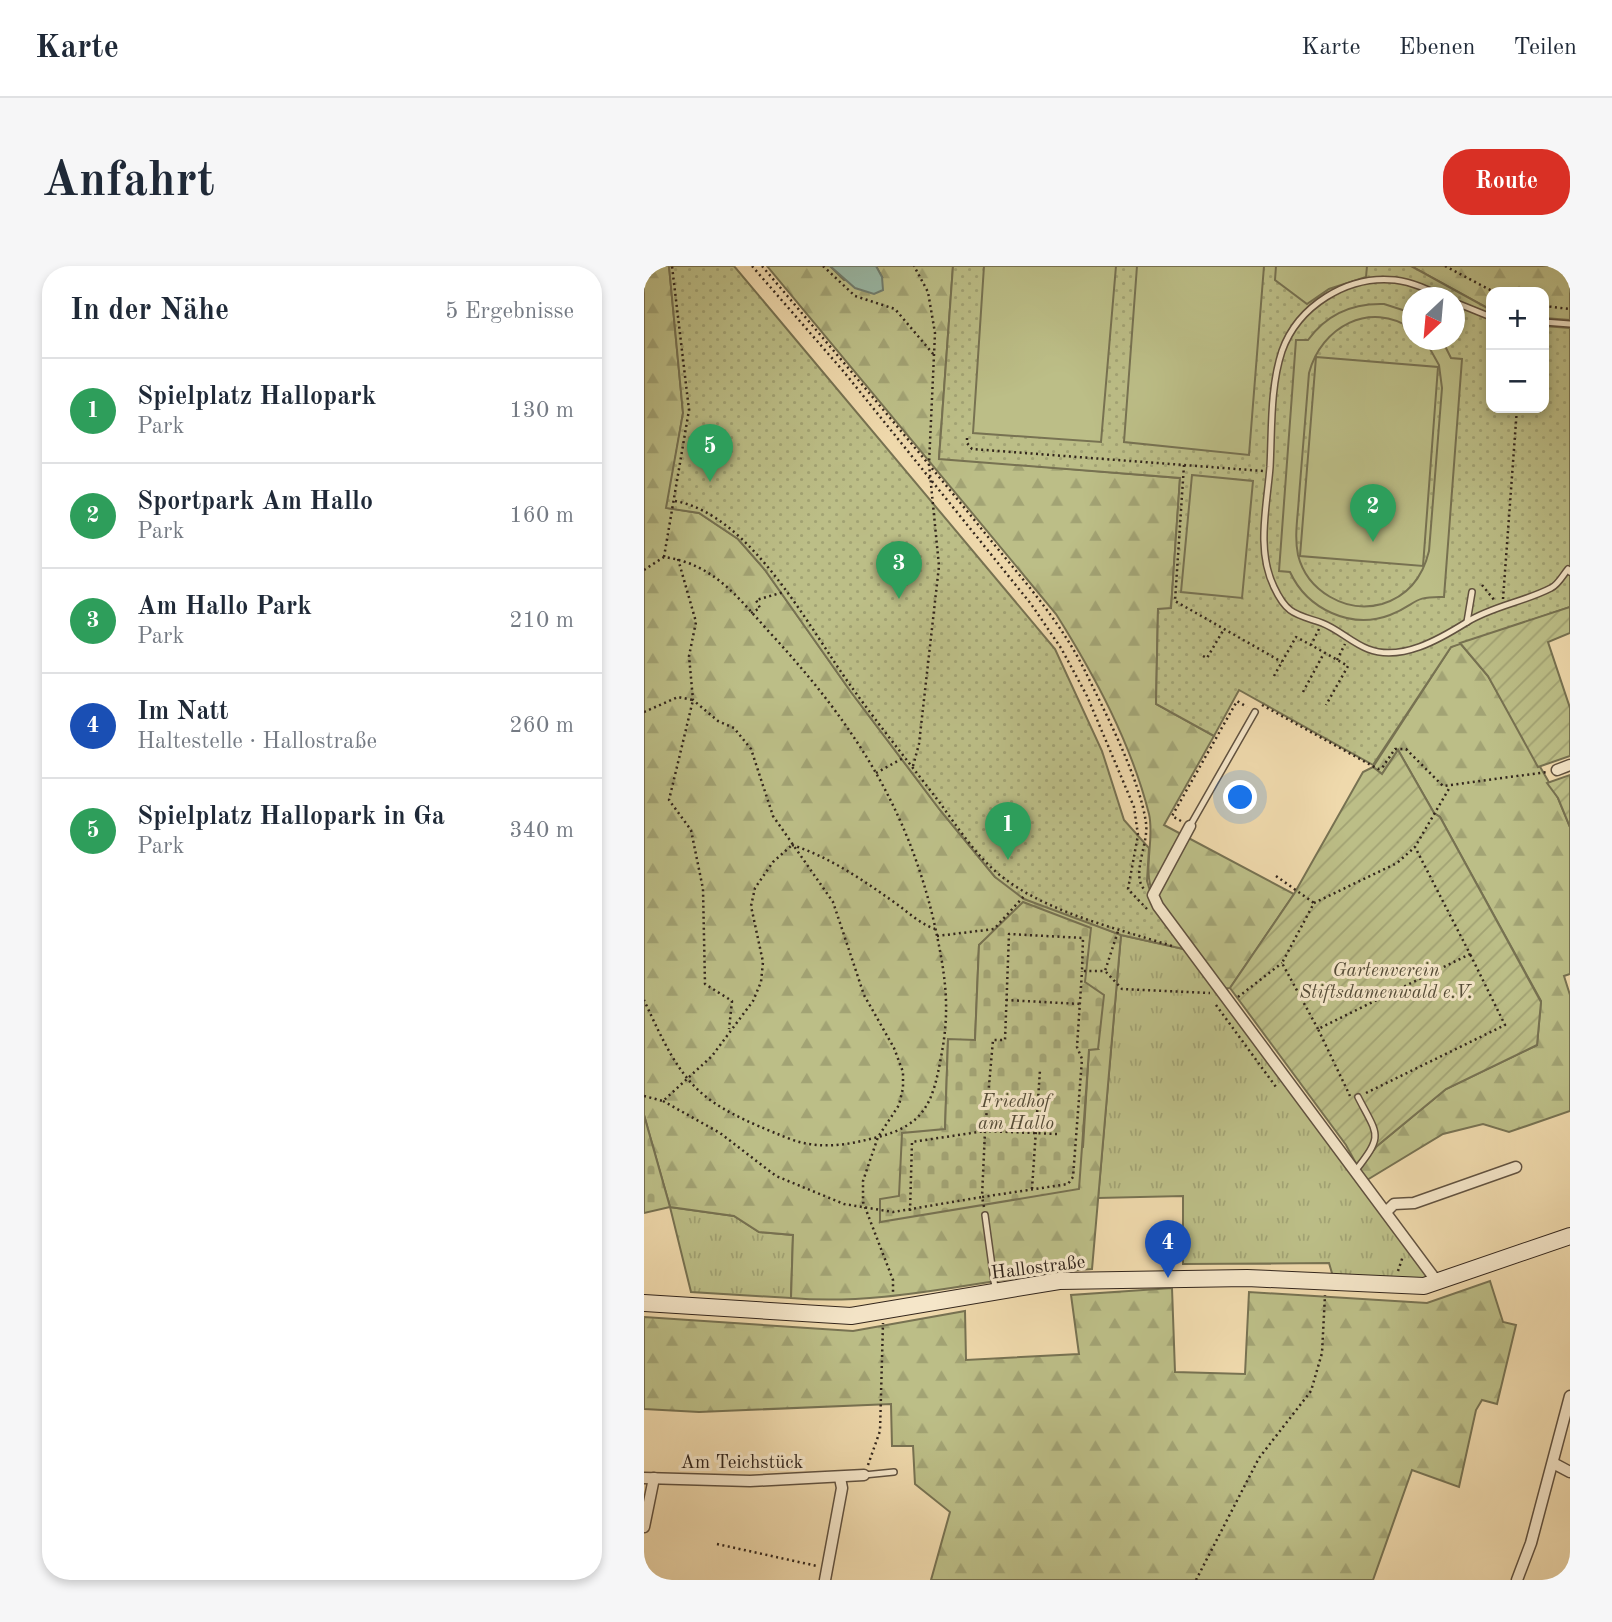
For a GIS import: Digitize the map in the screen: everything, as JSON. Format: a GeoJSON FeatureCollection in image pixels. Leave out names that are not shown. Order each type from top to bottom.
{"type":"FeatureCollection","features":[{"type":"Feature","properties":{"kind":"main road","name":"Hallostraße"},"geometry":{"type":"LineString","coordinates":[[644,1303],[851,1316],[1059,1281],[1207,1278],[1409,1287],[1438,1283],[1570,1236]]}},
{"type":"Feature","properties":{"kind":"street"},"geometry":{"type":"LineString","coordinates":[[1557,770],[1570,765]]}},
{"type":"Feature","properties":{"kind":"street"},"geometry":{"type":"LineString","coordinates":[[1190,826],[1153,895],[1438,1283]]}},
{"type":"Feature","properties":{"kind":"street"},"geometry":{"type":"LineString","coordinates":[[1386,1212],[1394,1204],[1414,1203],[1516,1167]]}},
{"type":"Feature","properties":{"kind":"street"},"geometry":{"type":"LineString","coordinates":[[1517,1580],[1531,1543],[1570,1396]]}},
{"type":"Feature","properties":{"kind":"street"},"geometry":{"type":"LineString","coordinates":[[1553,1463],[1570,1472]]}},
{"type":"Feature","properties":{"kind":"street","name":"Am Teichstück"},"geometry":{"type":"LineString","coordinates":[[649,1478],[750,1481],[864,1475]]}},
{"type":"Feature","properties":{"kind":"street"},"geometry":{"type":"LineString","coordinates":[[644,1527],[649,1478]]}},
{"type":"Feature","properties":{"kind":"street"},"geometry":{"type":"LineString","coordinates":[[826,1574],[842,1488],[841,1478]]}},
{"type":"Feature","properties":{"kind":"lane"},"geometry":{"type":"LineString","coordinates":[[1421,287],[1412,283],[1377,280],[1341,289],[1309,310],[1289,336],[1278,367],[1264,550],[1265,567],[1281,601],[1294,615],[1323,624],[1367,649],[1384,653],[1429,643],[1449,635],[1467,622],[1501,606],[1553,588],[1568,569],[1570,572]]}},
{"type":"Feature","properties":{"kind":"lane"},"geometry":{"type":"LineString","coordinates":[[1465,306],[1486,315]]}},
{"type":"Feature","properties":{"kind":"lane"},"geometry":{"type":"LineString","coordinates":[[1549,322],[1570,324]]}},
{"type":"Feature","properties":{"kind":"lane"},"geometry":{"type":"LineString","coordinates":[[1467,622],[1472,592]]}},
{"type":"Feature","properties":{"kind":"lane"},"geometry":{"type":"LineString","coordinates":[[1190,826],[1255,712]]}},
{"type":"Feature","properties":{"kind":"lane"},"geometry":{"type":"LineString","coordinates":[[1356,1170],[1376,1141],[1376,1132],[1358,1097]]}},
{"type":"Feature","properties":{"kind":"lane"},"geometry":{"type":"LineString","coordinates":[[985,1215],[996,1292]]}},
{"type":"Feature","properties":{"kind":"lane"},"geometry":{"type":"LineString","coordinates":[[864,1475],[894,1472]]}},
{"type":"Feature","properties":{"kind":"path"},"geometry":{"type":"LineString","coordinates":[[664,558],[689,410],[672,266]]}},
{"type":"Feature","properties":{"kind":"path"},"geometry":{"type":"LineString","coordinates":[[752,266],[844,372],[1044,622],[1076,674],[1134,807],[1138,835],[1129,883],[1139,883],[1153,895]]}},
{"type":"Feature","properties":{"kind":"path"},"geometry":{"type":"LineString","coordinates":[[762,266],[929,464],[1043,605],[1084,670],[1138,792],[1146,820],[1146,842],[1139,883]]}},
{"type":"Feature","properties":{"kind":"path"},"geometry":{"type":"LineString","coordinates":[[823,266],[855,296],[895,309],[935,357]]}},
{"type":"Feature","properties":{"kind":"path"},"geometry":{"type":"LineString","coordinates":[[913,766],[919,744],[939,566],[929,464],[935,357],[933,313],[928,292],[914,266]]}},
{"type":"Feature","properties":{"kind":"path"},"geometry":{"type":"LineString","coordinates":[[1445,266],[1486,288]]}},
{"type":"Feature","properties":{"kind":"path"},"geometry":{"type":"LineString","coordinates":[[1549,307],[1570,309]]}},
{"type":"Feature","properties":{"kind":"path"},"geometry":{"type":"LineString","coordinates":[[1501,606],[1517,413]]}},
{"type":"Feature","properties":{"kind":"path"},"geometry":{"type":"LineString","coordinates":[[967,438],[972,449],[1269,471]]}},
{"type":"Feature","properties":{"kind":"path"},"geometry":{"type":"LineString","coordinates":[[1184,465],[1175,601],[1282,662]]}},
{"type":"Feature","properties":{"kind":"path"},"geometry":{"type":"LineString","coordinates":[[675,501],[700,508],[721,521],[767,567],[905,757],[978,853],[1000,876],[1053,905],[1177,947]]}},
{"type":"Feature","properties":{"kind":"path"},"geometry":{"type":"LineString","coordinates":[[644,570],[664,558],[678,559],[708,571],[751,613],[810,679],[876,773],[911,841],[937,936],[948,1010],[934,1092],[917,1119],[896,1132],[829,1147],[793,1140],[723,1110],[702,1096],[685,1079],[644,1000]]}},
{"type":"Feature","properties":{"kind":"path"},"geometry":{"type":"LineString","coordinates":[[678,559],[696,622],[689,656],[693,700],[669,800],[691,830],[703,889],[705,984],[732,1002],[729,1030]]}},
{"type":"Feature","properties":{"kind":"path"},"geometry":{"type":"LineString","coordinates":[[1482,584],[1501,606]]}},
{"type":"Feature","properties":{"kind":"path"},"geometry":{"type":"LineString","coordinates":[[751,613],[760,608],[756,600],[785,592]]}},
{"type":"Feature","properties":{"kind":"path"},"geometry":{"type":"LineString","coordinates":[[1311,645],[1323,624]]}},
{"type":"Feature","properties":{"kind":"path"},"geometry":{"type":"LineString","coordinates":[[1203,656],[1207,659],[1224,629]]}},
{"type":"Feature","properties":{"kind":"path"},"geometry":{"type":"LineString","coordinates":[[1274,676],[1296,637],[1311,645],[1348,666],[1326,705]]}},
{"type":"Feature","properties":{"kind":"path"},"geometry":{"type":"LineString","coordinates":[[1337,660],[1349,638]]}},
{"type":"Feature","properties":{"kind":"path"},"geometry":{"type":"LineString","coordinates":[[1303,692],[1324,653]]}},
{"type":"Feature","properties":{"kind":"path"},"geometry":{"type":"LineString","coordinates":[[644,712],[678,697],[693,700],[718,721],[734,728],[743,736],[751,749],[766,801],[792,845],[833,902],[864,995],[894,1048],[903,1072],[903,1088],[898,1105],[878,1137],[863,1181],[865,1208],[893,1280],[893,1296]]}},
{"type":"Feature","properties":{"kind":"path"},"geometry":{"type":"LineString","coordinates":[[1190,826],[1172,816],[1237,701],[1255,712],[1260,704],[1378,769],[1382,768],[1395,749],[1406,749],[1438,783],[1450,787],[1557,770]]}},
{"type":"Feature","properties":{"kind":"path"},"geometry":{"type":"LineString","coordinates":[[876,773],[905,757]]}},
{"type":"Feature","properties":{"kind":"path"},"geometry":{"type":"LineString","coordinates":[[1230,1003],[1282,962],[1314,903],[1397,863],[1415,847],[1450,787]]}},
{"type":"Feature","properties":{"kind":"path"},"geometry":{"type":"LineString","coordinates":[[792,845],[813,852],[880,892],[925,926],[935,929]]}},
{"type":"Feature","properties":{"kind":"path"},"geometry":{"type":"LineString","coordinates":[[663,1101],[712,1056],[753,1001],[761,982],[763,962],[751,906],[755,888],[773,862],[792,845]]}},
{"type":"Feature","properties":{"kind":"path"},"geometry":{"type":"LineString","coordinates":[[1282,962],[1352,1100],[1505,1025],[1415,847]]}},
{"type":"Feature","properties":{"kind":"path"},"geometry":{"type":"LineString","coordinates":[[1276,876],[1314,903]]}},
{"type":"Feature","properties":{"kind":"path"},"geometry":{"type":"LineString","coordinates":[[937,936],[994,929],[1026,892]]}},
{"type":"Feature","properties":{"kind":"path"},"geometry":{"type":"LineString","coordinates":[[1105,971],[1119,928]]}},
{"type":"Feature","properties":{"kind":"path"},"geometry":{"type":"LineString","coordinates":[[644,1096],[663,1101],[720,1133],[776,1177],[811,1192],[865,1208],[893,1212],[910,1211],[982,1197],[1069,1184],[1073,1177],[1082,1059],[1077,1046],[1083,937],[1009,934],[1005,1040],[993,1040],[985,1131],[982,1197],[985,1215]]}},
{"type":"Feature","properties":{"kind":"path"},"geometry":{"type":"LineString","coordinates":[[1318,1029],[1470,954]]}},
{"type":"Feature","properties":{"kind":"path"},"geometry":{"type":"LineString","coordinates":[[1082,971],[1105,971],[1122,989],[1210,993]]}},
{"type":"Feature","properties":{"kind":"path"},"geometry":{"type":"LineString","coordinates":[[1006,1000],[1080,1004]]}},
{"type":"Feature","properties":{"kind":"path"},"geometry":{"type":"LineString","coordinates":[[1032,1189],[1040,1070]]}},
{"type":"Feature","properties":{"kind":"path"},"geometry":{"type":"LineString","coordinates":[[910,1211],[912,1142],[985,1131],[1057,1134]]}},
{"type":"Feature","properties":{"kind":"path"},"geometry":{"type":"LineString","coordinates":[[1196,1580],[1259,1458],[1311,1391],[1322,1353],[1327,1282]]}},
{"type":"Feature","properties":{"kind":"path"},"geometry":{"type":"LineString","coordinates":[[870,1460],[880,1431],[881,1351],[886,1315]]}},
{"type":"Feature","properties":{"kind":"path"},"geometry":{"type":"LineString","coordinates":[[717,1544],[826,1574]]}},
{"type":"Feature","properties":{"kind":"green space"},"geometry":{"type":"Polygon","coordinates":[[[644,266],[669,266],[683,413],[667,508],[699,513],[738,539],[765,570],[851,692],[940,810],[995,877],[1074,916],[1121,935],[1092,1269],[904,1295],[829,1300],[791,1298],[793,1235],[759,1232],[734,1216],[670,1207],[644,1115],[644,266]],[[998,929],[979,945],[975,1040],[948,1040],[945,1130],[899,1197],[880,1200],[880,1222],[1083,1147],[1089,1049],[1098,1049],[998,929]]]}},
{"type":"Feature","properties":{"kind":"green space"},"geometry":{"type":"Polygon","coordinates":[[[669,266],[734,266],[1055,649],[1102,751],[1124,820],[1149,848],[1147,881],[1152,897],[1188,950],[1121,935],[1024,899],[995,877],[940,810],[851,692],[765,570],[738,539],[699,513],[666,508],[683,413],[669,266]]]}},
{"type":"Feature","properties":{"kind":"green space"},"geometry":{"type":"Polygon","coordinates":[[[767,266],[830,266],[844,280],[882,277],[876,266],[953,266],[939,458],[1180,478],[1171,609],[1158,610],[1156,704],[1214,736],[1164,825],[1294,894],[1230,988],[1222,989],[1153,893],[1148,864],[1151,834],[1149,814],[1132,762],[1110,711],[1056,614],[767,266]]]}},
{"type":"Feature","properties":{"kind":"green space"},"geometry":{"type":"Polygon","coordinates":[[[953,266],[1411,266],[1449,287],[1402,287],[1402,350],[1465,350],[1465,296],[1486,307],[1486,413],[1549,413],[1549,326],[1570,328],[1570,607],[1451,647],[1373,765],[1239,690],[1214,736],[1156,704],[1158,609],[1171,608],[1180,478],[939,459],[953,266]]]}},
{"type":"Feature","properties":{"kind":"green space"},"geometry":{"type":"Polygon","coordinates":[[[984,266],[1116,266],[1101,442],[973,433],[984,266]]]}},
{"type":"Feature","properties":{"kind":"green space"},"geometry":{"type":"Polygon","coordinates":[[[1137,266],[1264,266],[1249,455],[1124,442],[1137,266]]]}},
{"type":"Feature","properties":{"kind":"green space"},"geometry":{"type":"Polygon","coordinates":[[[1276,266],[1367,266],[1366,277],[1329,289],[1307,304],[1275,280],[1276,266]]]}},
{"type":"Feature","properties":{"kind":"green space"},"geometry":{"type":"Polygon","coordinates":[[[1411,266],[1570,266],[1570,320],[1549,318],[1549,287],[1486,287],[1486,307],[1465,296],[1465,287],[1449,287],[1411,266]]]}},
{"type":"Feature","properties":{"kind":"green space"},"geometry":{"type":"Polygon","coordinates":[[[1372,304],[1384,304],[1402,310],[1402,324],[1380,317],[1349,323],[1324,343],[1309,373],[1297,548],[1303,568],[1310,579],[1330,597],[1355,606],[1382,604],[1407,590],[1423,569],[1429,551],[1442,388],[1439,365],[1431,350],[1447,350],[1451,358],[1462,359],[1444,597],[1420,599],[1390,615],[1360,620],[1346,618],[1319,606],[1307,596],[1290,572],[1279,571],[1296,340],[1308,340],[1323,324],[1341,312],[1372,304]]]}},
{"type":"Feature","properties":{"kind":"green space"},"geometry":{"type":"Polygon","coordinates":[[[1316,357],[1438,367],[1423,566],[1300,556],[1316,357]]]}},
{"type":"Feature","properties":{"kind":"green space"},"geometry":{"type":"Polygon","coordinates":[[[1192,475],[1253,481],[1242,598],[1181,592],[1192,475]]]}},
{"type":"Feature","properties":{"kind":"green space"},"geometry":{"type":"Polygon","coordinates":[[[1570,607],[1570,633],[1548,642],[1570,708],[1570,756],[1538,767],[1488,676],[1460,643],[1570,607]]]}},
{"type":"Feature","properties":{"kind":"green space"},"geometry":{"type":"Polygon","coordinates":[[[1460,643],[1488,676],[1558,798],[1570,827],[1570,974],[1564,976],[1570,995],[1570,1111],[1509,1132],[1483,1124],[1443,1134],[1367,1180],[1359,1169],[1377,1146],[1446,1089],[1537,1045],[1541,1001],[1440,817],[1434,813],[1398,750],[1382,774],[1373,767],[1451,647],[1460,643]]]}},
{"type":"Feature","properties":{"kind":"green space","name":"Gartenverein Stiftsdamenwald e.V."},"geometry":{"type":"Polygon","coordinates":[[[1398,750],[1434,813],[1440,817],[1541,1002],[1537,1045],[1446,1089],[1377,1146],[1359,1169],[1346,1145],[1230,988],[1294,894],[1363,772],[1373,767],[1382,774],[1398,750]]]}},
{"type":"Feature","properties":{"kind":"green space"},"geometry":{"type":"Polygon","coordinates":[[[1570,775],[1570,827],[1558,798],[1547,783],[1570,775]]]}},
{"type":"Feature","properties":{"kind":"green space","name":"Friedhof am Hallo"},"geometry":{"type":"Polygon","coordinates":[[[1023,902],[1091,928],[1085,982],[1104,995],[1098,1049],[1089,1050],[1079,1189],[880,1222],[880,1199],[899,1196],[902,1133],[945,1129],[948,1039],[975,1040],[979,945],[1023,902]]]}},
{"type":"Feature","properties":{"kind":"green space"},"geometry":{"type":"Polygon","coordinates":[[[1121,935],[1188,950],[1434,1280],[1334,1280],[1329,1263],[1183,1264],[1183,1196],[1098,1198],[1121,935]]]}},
{"type":"Feature","properties":{"kind":"green space"},"geometry":{"type":"Polygon","coordinates":[[[644,1115],[670,1207],[644,1213],[644,1115]]]}},
{"type":"Feature","properties":{"kind":"green space"},"geometry":{"type":"Polygon","coordinates":[[[670,1207],[734,1216],[759,1232],[793,1235],[791,1298],[691,1292],[670,1207]]]}},
{"type":"Feature","properties":{"kind":"green space"},"geometry":{"type":"Polygon","coordinates":[[[1490,1281],[1503,1322],[1516,1325],[1497,1404],[1482,1400],[1476,1410],[1459,1487],[1412,1470],[1373,1580],[931,1580],[950,1512],[915,1484],[913,1446],[892,1446],[891,1404],[699,1412],[644,1409],[644,1317],[853,1331],[965,1311],[966,1360],[1079,1354],[1071,1295],[1172,1288],[1175,1372],[1245,1374],[1249,1292],[1427,1303],[1490,1281]]]}},
{"type":"Feature","properties":{"kind":"shaded area"},"geometry":{"type":"Polygon","coordinates":[[[830,266],[876,266],[882,277],[883,290],[874,294],[855,288],[830,266]]]}},
{"type":"Feature","properties":{"kind":"place","name":"Spielplatz Hallopark in Ga"},"geometry":{"type":"Point","coordinates":[710,482]}},
{"type":"Feature","properties":{"kind":"place","name":"Sportpark Am Hallo"},"geometry":{"type":"Point","coordinates":[1373,542]}},
{"type":"Feature","properties":{"kind":"place","name":"Am Hallo Park"},"geometry":{"type":"Point","coordinates":[899,599]}},
{"type":"Feature","properties":{"kind":"place","name":"Spielplatz Hallopark"},"geometry":{"type":"Point","coordinates":[1008,860]}},
{"type":"Feature","properties":{"kind":"place","name":"Im Natt"},"geometry":{"type":"Point","coordinates":[1168,1278]}}]}
